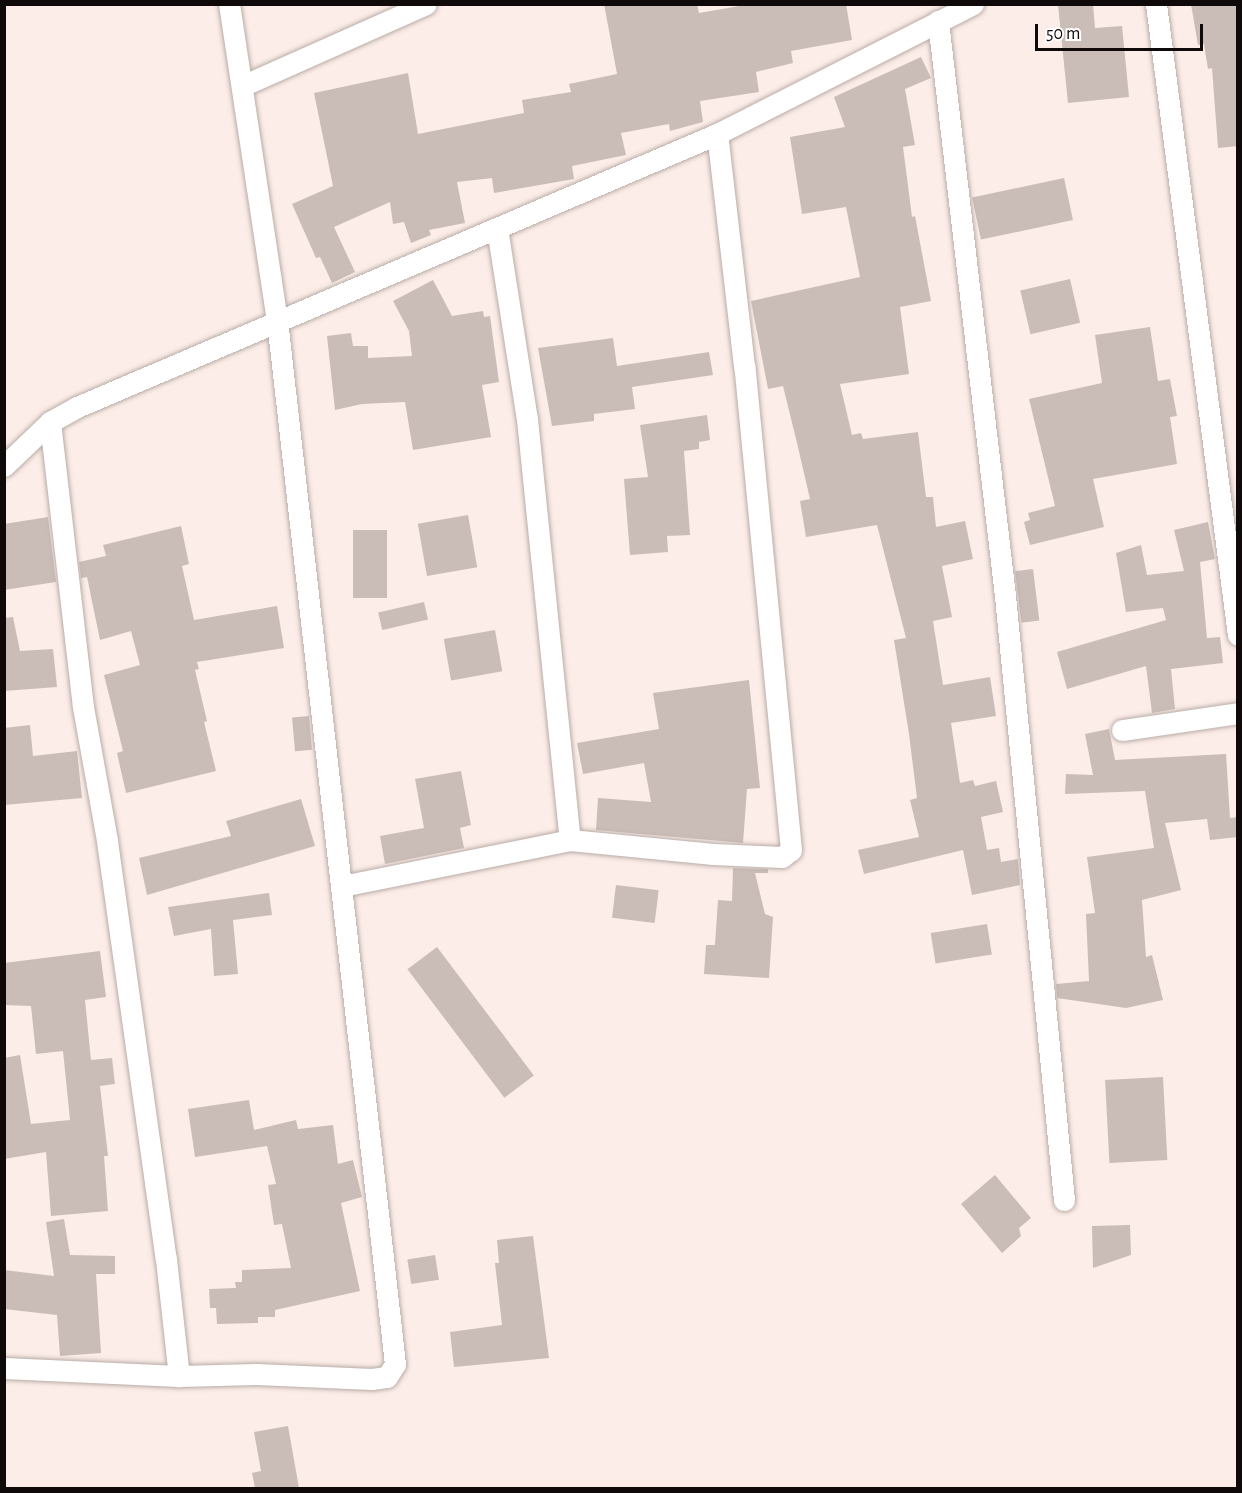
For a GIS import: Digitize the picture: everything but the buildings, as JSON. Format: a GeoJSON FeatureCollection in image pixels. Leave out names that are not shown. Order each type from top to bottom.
{"type":"FeatureCollection","features":[{"type":"Feature","properties":{"kind":"street"},"geometry":{"type":"LineString","coordinates":[[4,1368],[179,1377],[256,1374],[372,1380],[387,1377],[394,1364],[277,321],[229,4]]}},
{"type":"Feature","properties":{"kind":"street"},"geometry":{"type":"LineString","coordinates":[[242,86],[426,4]]}},
{"type":"Feature","properties":{"kind":"street"},"geometry":{"type":"LineString","coordinates":[[4,466],[50,422],[277,321],[717,134],[973,4]]}},
{"type":"Feature","properties":{"kind":"street"},"geometry":{"type":"LineString","coordinates":[[1156,4],[1238,635]]}},
{"type":"Feature","properties":{"kind":"street"},"geometry":{"type":"LineString","coordinates":[[938,21],[1005,596],[1064,1200]]}},
{"type":"Feature","properties":{"kind":"street"},"geometry":{"type":"LineString","coordinates":[[342,886],[570,840],[714,854],[782,857],[791,850],[744,366],[717,134]]}},
{"type":"Feature","properties":{"kind":"street"},"geometry":{"type":"LineString","coordinates":[[497,228],[527,419],[570,840]]}},
{"type":"Feature","properties":{"kind":"street"},"geometry":{"type":"LineString","coordinates":[[50,422],[82,707],[107,841],[166,1259],[179,1377]]}},
{"type":"Feature","properties":{"kind":"street"},"geometry":{"type":"LineString","coordinates":[[1122,730],[1238,713]]}}]}
